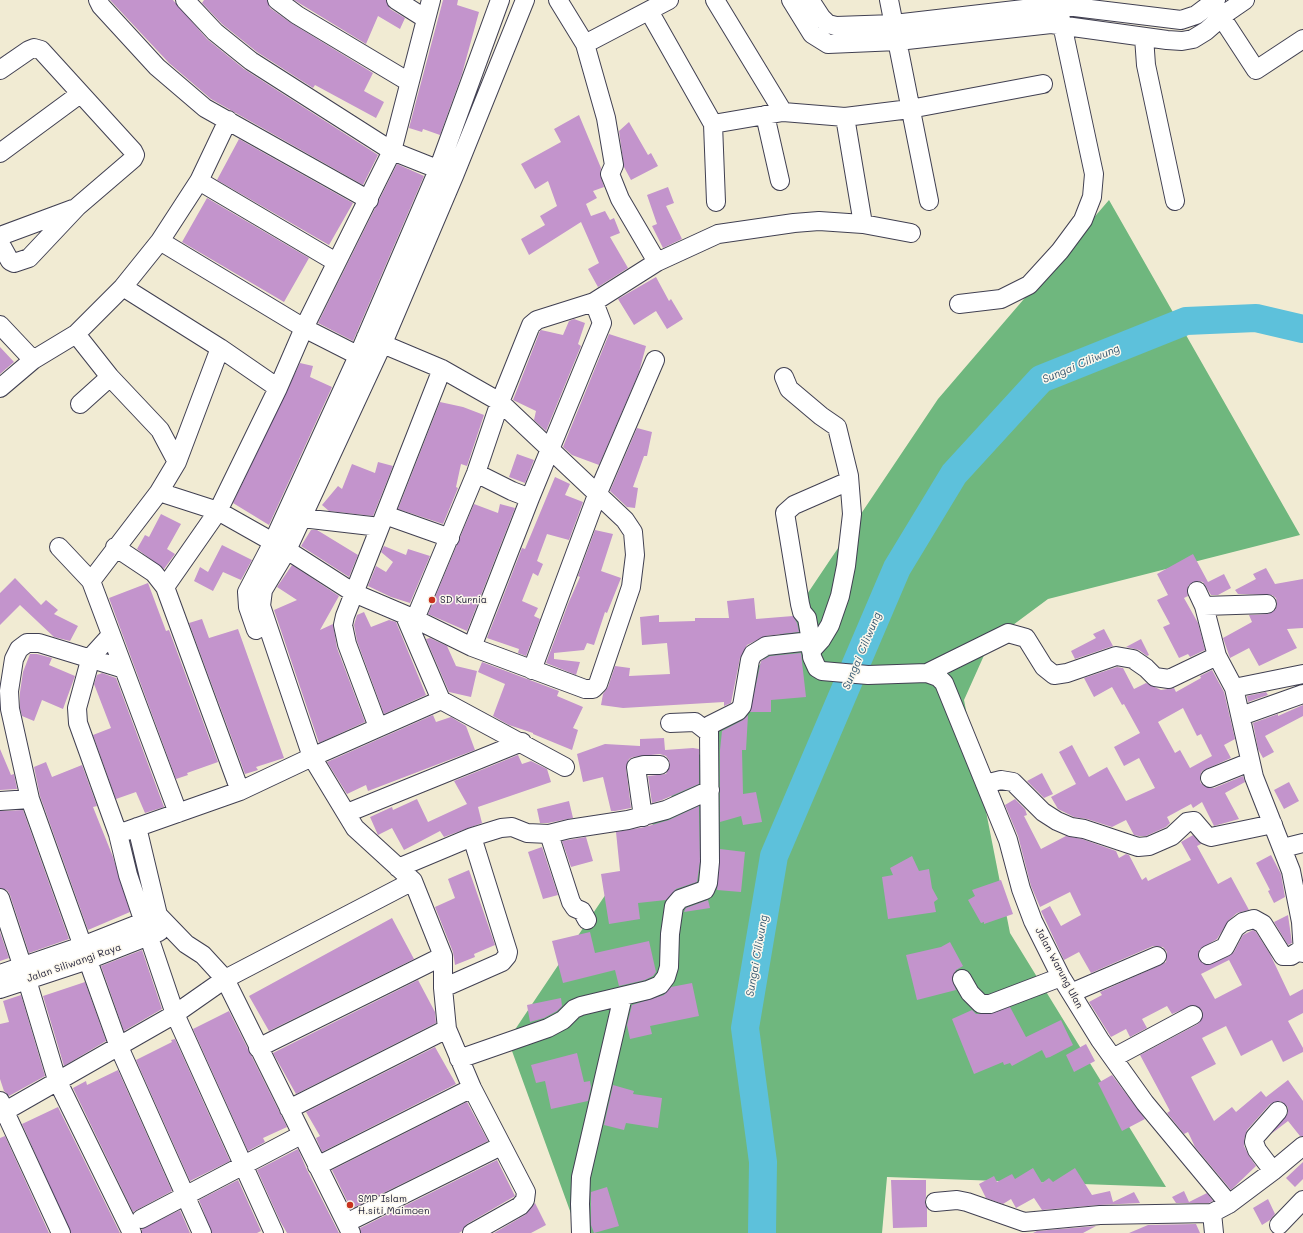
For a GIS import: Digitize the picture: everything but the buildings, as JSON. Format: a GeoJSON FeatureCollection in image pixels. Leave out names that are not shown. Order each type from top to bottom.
{"type":"FeatureCollection","features":[{"type":"Feature","properties":{"kind":"street"},"geometry":{"type":"LineString","coordinates":[[98,0],[101,6],[157,67],[206,108],[369,200]]}},
{"type":"Feature","properties":{"kind":"street"},"geometry":{"type":"LineString","coordinates":[[185,0],[216,32],[251,61],[392,151],[446,173]]}},
{"type":"Feature","properties":{"kind":"street"},"geometry":{"type":"LineString","coordinates":[[277,0],[297,15],[409,82]]}},
{"type":"Feature","properties":{"kind":"street"},"geometry":{"type":"LineString","coordinates":[[396,0],[426,19]]}},
{"type":"Feature","properties":{"kind":"street"},"geometry":{"type":"LineString","coordinates":[[165,588],[218,511],[278,388],[304,328],[336,262],[369,200],[392,151],[431,0]]}},
{"type":"Feature","properties":{"kind":"street"},"geometry":{"type":"LineString","coordinates":[[280,546],[366,360],[383,343],[446,173],[500,0]]}},
{"type":"Feature","properties":{"kind":"street"},"geometry":{"type":"LineString","coordinates":[[558,0],[585,44],[607,126],[614,165],[610,174],[620,199],[657,262]]}},
{"type":"Feature","properties":{"kind":"street"},"geometry":{"type":"LineString","coordinates":[[585,44],[669,0]]}},
{"type":"Feature","properties":{"kind":"street"},"geometry":{"type":"LineString","coordinates":[[715,0],[783,112]]}},
{"type":"Feature","properties":{"kind":"street"},"geometry":{"type":"LineString","coordinates":[[791,0],[812,34],[828,44],[1058,2],[1174,20],[1187,19],[1245,0]]}},
{"type":"Feature","properties":{"kind":"street"},"geometry":{"type":"LineString","coordinates":[[810,0],[821,18],[828,24],[836,26],[896,32],[1051,24],[1182,41],[1199,36],[1222,7]]}},
{"type":"Feature","properties":{"kind":"street"},"geometry":{"type":"LineString","coordinates":[[889,0],[929,201]]}},
{"type":"Feature","properties":{"kind":"street"},"geometry":{"type":"LineString","coordinates":[[477,1232],[520,1206],[525,1200],[526,1192],[472,1088],[458,1059],[447,1029],[443,988],[443,956],[413,881],[360,834],[347,813],[307,760],[247,600],[247,592],[302,518],[366,360],[366,337],[446,173],[522,1]]}},
{"type":"Feature","properties":{"kind":"street"},"geometry":{"type":"LineString","coordinates":[[959,304],[1001,299],[1029,286],[1060,251],[1083,220],[1092,197],[1094,174],[1058,2]]}},
{"type":"Feature","properties":{"kind":"street"},"geometry":{"type":"LineString","coordinates":[[1222,7],[1256,70],[1303,39]]}},
{"type":"Feature","properties":{"kind":"street"},"geometry":{"type":"LineString","coordinates":[[649,11],[713,124],[716,202]]}},
{"type":"Feature","properties":{"kind":"street"},"geometry":{"type":"LineString","coordinates":[[1173,40],[1174,20]]}},
{"type":"Feature","properties":{"kind":"street"},"geometry":{"type":"LineString","coordinates":[[1144,37],[1146,65],[1175,201]]}},
{"type":"Feature","properties":{"kind":"street"},"geometry":{"type":"LineString","coordinates":[[0,70],[29,50],[34,48],[41,50],[135,155],[133,159],[77,207],[30,258],[24,262],[14,263],[10,261],[0,243]]}},
{"type":"Feature","properties":{"kind":"street"},"geometry":{"type":"LineString","coordinates":[[713,124],[783,112],[845,117],[910,109],[1043,84]]}},
{"type":"Feature","properties":{"kind":"street"},"geometry":{"type":"LineString","coordinates":[[0,154],[80,94]]}},
{"type":"Feature","properties":{"kind":"street"},"geometry":{"type":"LineString","coordinates":[[765,115],[780,181]]}},
{"type":"Feature","properties":{"kind":"street"},"geometry":{"type":"LineString","coordinates":[[845,117],[863,224]]}},
{"type":"Feature","properties":{"kind":"street"},"geometry":{"type":"LineString","coordinates":[[0,388],[33,360],[76,334],[123,287],[160,241],[199,181],[228,120]]}},
{"type":"Feature","properties":{"kind":"street"},"geometry":{"type":"LineString","coordinates":[[199,181],[336,262]]}},
{"type":"Feature","properties":{"kind":"street"},"geometry":{"type":"LineString","coordinates":[[0,236],[77,207]]}},
{"type":"Feature","properties":{"kind":"street"},"geometry":{"type":"LineString","coordinates":[[566,767],[522,742],[441,700],[410,618],[450,538],[476,473],[500,402],[531,324],[537,320],[594,302],[657,262],[718,234],[800,222],[863,224],[911,233]]}},
{"type":"Feature","properties":{"kind":"street"},"geometry":{"type":"LineString","coordinates":[[160,241],[304,328],[366,360]]}},
{"type":"Feature","properties":{"kind":"street"},"geometry":{"type":"LineString","coordinates":[[123,287],[220,348],[278,388]]}},
{"type":"Feature","properties":{"kind":"street"},"geometry":{"type":"LineString","coordinates":[[472,647],[550,448],[602,323],[594,302]]}},
{"type":"Feature","properties":{"kind":"street"},"geometry":{"type":"LineString","coordinates":[[0,325],[33,360]]}},
{"type":"Feature","properties":{"kind":"street"},"geometry":{"type":"LineString","coordinates":[[76,334],[110,377],[160,430],[177,462]]}},
{"type":"Feature","properties":{"kind":"street"},"geometry":{"type":"LineString","coordinates":[[159,492],[218,511],[280,546],[354,594],[472,647],[585,689],[592,689],[598,684],[631,587],[635,555],[632,532],[629,526],[625,520],[500,402],[442,369],[366,337]]}},
{"type":"Feature","properties":{"kind":"street"},"geometry":{"type":"LineString","coordinates":[[91,581],[115,547],[159,492],[177,462],[220,348]]}},
{"type":"Feature","properties":{"kind":"street"},"geometry":{"type":"LineString","coordinates":[[532,670],[597,495],[655,360]]}},
{"type":"Feature","properties":{"kind":"street"},"geometry":{"type":"LineString","coordinates":[[378,727],[344,634],[345,616],[442,369]]}},
{"type":"Feature","properties":{"kind":"street"},"geometry":{"type":"LineString","coordinates":[[80,404],[110,377]]}},
{"type":"Feature","properties":{"kind":"street"},"geometry":{"type":"LineString","coordinates":[[458,1059],[548,1028],[563,1020],[574,1009],[581,1006],[648,990],[660,985],[666,977],[669,967],[670,934],[674,906],[680,899],[705,890],[708,883],[710,862],[709,728],[713,723],[738,711],[742,706],[750,660],[753,654],[766,646],[811,646],[822,640],[830,625],[840,596],[846,566],[852,514],[849,481],[836,427],[789,389],[784,377]]}},
{"type":"Feature","properties":{"kind":"street"},"geometry":{"type":"LineString","coordinates":[[476,473],[512,491],[530,498]]}},
{"type":"Feature","properties":{"kind":"street"},"geometry":{"type":"LineString","coordinates":[[849,481],[794,505],[785,513],[800,604],[807,618],[811,646],[817,668],[822,671],[868,674],[927,673],[1008,633],[1026,638],[1044,668],[1054,675],[1067,673],[1116,656],[1133,659],[1146,668],[1155,677],[1169,679],[1217,656]]}},
{"type":"Feature","properties":{"kind":"street"},"geometry":{"type":"LineString","coordinates":[[302,518],[383,521],[450,538]]}},
{"type":"Feature","properties":{"kind":"street"},"geometry":{"type":"LineString","coordinates":[[59,547],[91,581],[178,813]]}},
{"type":"Feature","properties":{"kind":"street"},"geometry":{"type":"LineString","coordinates":[[115,547],[154,573],[165,588],[240,791]]}},
{"type":"Feature","properties":{"kind":"street"},"geometry":{"type":"LineString","coordinates":[[1208,955],[1225,947],[1235,928],[1243,922],[1254,919],[1263,924],[1283,956],[1291,956],[1303,951],[1301,922],[1296,893],[1283,848],[1259,792],[1250,762],[1234,688],[1217,656],[1201,598],[1267,604]]}},
{"type":"Feature","properties":{"kind":"street"},"geometry":{"type":"LineString","coordinates":[[111,635],[91,657],[77,708],[78,723],[118,834],[128,875],[155,926],[203,955],[225,979],[348,1228],[501,1146]]}},
{"type":"Feature","properties":{"kind":"street"},"geometry":{"type":"LineString","coordinates":[[124,669],[91,657],[33,642],[23,645],[16,653],[9,691],[10,709],[30,799],[119,1047],[202,1233]]}},
{"type":"Feature","properties":{"kind":"street","name":"Jalan Warung Ulan"},"geometry":{"type":"LineString","coordinates":[[927,673],[938,677],[944,683],[1008,840],[1021,889],[1033,921],[1061,977],[1113,1058],[1145,1103],[1229,1204]]}},
{"type":"Feature","properties":{"kind":"street"},"geometry":{"type":"LineString","coordinates":[[1234,688],[1303,674]]}},
{"type":"Feature","properties":{"kind":"street"},"geometry":{"type":"LineString","coordinates":[[1241,716],[1303,694]]}},
{"type":"Feature","properties":{"kind":"street"},"geometry":{"type":"LineString","coordinates":[[118,834],[240,791],[378,727],[441,700]]}},
{"type":"Feature","properties":{"kind":"street"},"geometry":{"type":"LineString","coordinates":[[670,723],[695,722],[709,733]]}},
{"type":"Feature","properties":{"kind":"street"},"geometry":{"type":"LineString","coordinates":[[347,813],[522,742]]}},
{"type":"Feature","properties":{"kind":"street"},"geometry":{"type":"LineString","coordinates":[[1210,778],[1250,762]]}},
{"type":"Feature","properties":{"kind":"street"},"geometry":{"type":"LineString","coordinates":[[643,817],[636,767],[644,764],[660,765]]}},
{"type":"Feature","properties":{"kind":"street"},"geometry":{"type":"LineString","coordinates":[[985,784],[1000,780],[1013,782],[1043,812],[1057,821],[1071,827],[1084,829],[1138,847],[1149,846],[1172,836],[1186,822],[1194,821],[1206,835],[1211,837],[1273,824]]}},
{"type":"Feature","properties":{"kind":"street"},"geometry":{"type":"LineString","coordinates":[[398,868],[472,837],[501,828],[512,827],[527,833],[549,834],[575,828],[643,817],[666,810],[710,790]]}},
{"type":"Feature","properties":{"kind":"street"},"geometry":{"type":"LineString","coordinates":[[0,801],[30,799]]}},
{"type":"Feature","properties":{"kind":"street"},"geometry":{"type":"LineString","coordinates":[[137,827],[155,926],[175,1014],[274,1233]]}},
{"type":"Feature","properties":{"kind":"street"},"geometry":{"type":"LineString","coordinates":[[549,834],[571,902],[575,908],[582,912],[587,920]]}},
{"type":"Feature","properties":{"kind":"street"},"geometry":{"type":"LineString","coordinates":[[443,988],[502,962],[507,956],[508,952],[472,837]]}},
{"type":"Feature","properties":{"kind":"street"},"geometry":{"type":"LineString","coordinates":[[1283,848],[1303,843]]}},
{"type":"Feature","properties":{"kind":"street"},"geometry":{"type":"LineString","coordinates":[[61,1233],[1,1109],[119,1047],[175,1014],[225,979],[413,881]]}},
{"type":"Feature","properties":{"kind":"street"},"geometry":{"type":"LineString","coordinates":[[0,898],[25,973],[57,1080],[136,1226],[185,1195],[302,1135]]}},
{"type":"Feature","properties":{"kind":"street","name":"Jalan Siliwangi Raya"},"geometry":{"type":"LineString","coordinates":[[0,989],[25,973],[85,953],[155,926]]}},
{"type":"Feature","properties":{"kind":"street"},"geometry":{"type":"LineString","coordinates":[[258,1048],[443,956]]}},
{"type":"Feature","properties":{"kind":"street"},"geometry":{"type":"LineString","coordinates":[[1071,993],[1157,956]]}},
{"type":"Feature","properties":{"kind":"street","name":"Jalan Siliwangi Raya"},"geometry":{"type":"LineString","coordinates":[[0,974],[25,973]]}},
{"type":"Feature","properties":{"kind":"street"},"geometry":{"type":"LineString","coordinates":[[962,979],[970,993],[981,1004],[986,1004],[1061,977]]}},
{"type":"Feature","properties":{"kind":"street"},"geometry":{"type":"LineString","coordinates":[[581,1233],[581,1177],[623,996]]}},
{"type":"Feature","properties":{"kind":"street"},"geometry":{"type":"LineString","coordinates":[[1113,1058],[1193,1015]]}},
{"type":"Feature","properties":{"kind":"street"},"geometry":{"type":"LineString","coordinates":[[289,1109],[447,1029]]}},
{"type":"Feature","properties":{"kind":"street"},"geometry":{"type":"LineString","coordinates":[[317,1166],[472,1088]]}},
{"type":"Feature","properties":{"kind":"street"},"geometry":{"type":"LineString","coordinates":[[1273,1171],[1257,1150],[1254,1142],[1255,1137],[1278,1111]]}},
{"type":"Feature","properties":{"kind":"street"},"geometry":{"type":"LineString","coordinates":[[935,1202],[957,1200],[967,1202],[1026,1227],[1047,1218],[1100,1215],[1212,1213],[1229,1204],[1303,1146]]}},
{"type":"Feature","properties":{"kind":"street"},"geometry":{"type":"LineString","coordinates":[[1279,1225],[1303,1200]]}},
{"type":"Feature","properties":{"kind":"street"},"geometry":{"type":"LineString","coordinates":[[1212,1213],[1214,1233]]}},
{"type":"Feature","properties":{"kind":"green space"},"geometry":{"type":"Polygon","coordinates":[[[1109,200],[1300,535],[1048,599],[990,642],[964,700],[1010,933],[1166,1187],[887,1177],[882,1233],[578,1233],[508,1040],[938,399],[1109,200]]]}},
{"type":"Feature","properties":{"kind":"waterway","name":"Sungai Ciliwung"},"geometry":{"type":"LineString","coordinates":[[762,1233],[763,1162],[745,1028],[774,856],[897,568],[954,474],[1041,379],[1186,321],[1256,318],[1303,329]]}},
{"type":"Feature","properties":{"kind":"place","name":"SD Kurnia"},"geometry":{"type":"Point","coordinates":[432,600]}},
{"type":"Feature","properties":{"kind":"place","name":"SMP Islam H.siti Maimoen"},"geometry":{"type":"Point","coordinates":[350,1205]}}]}
